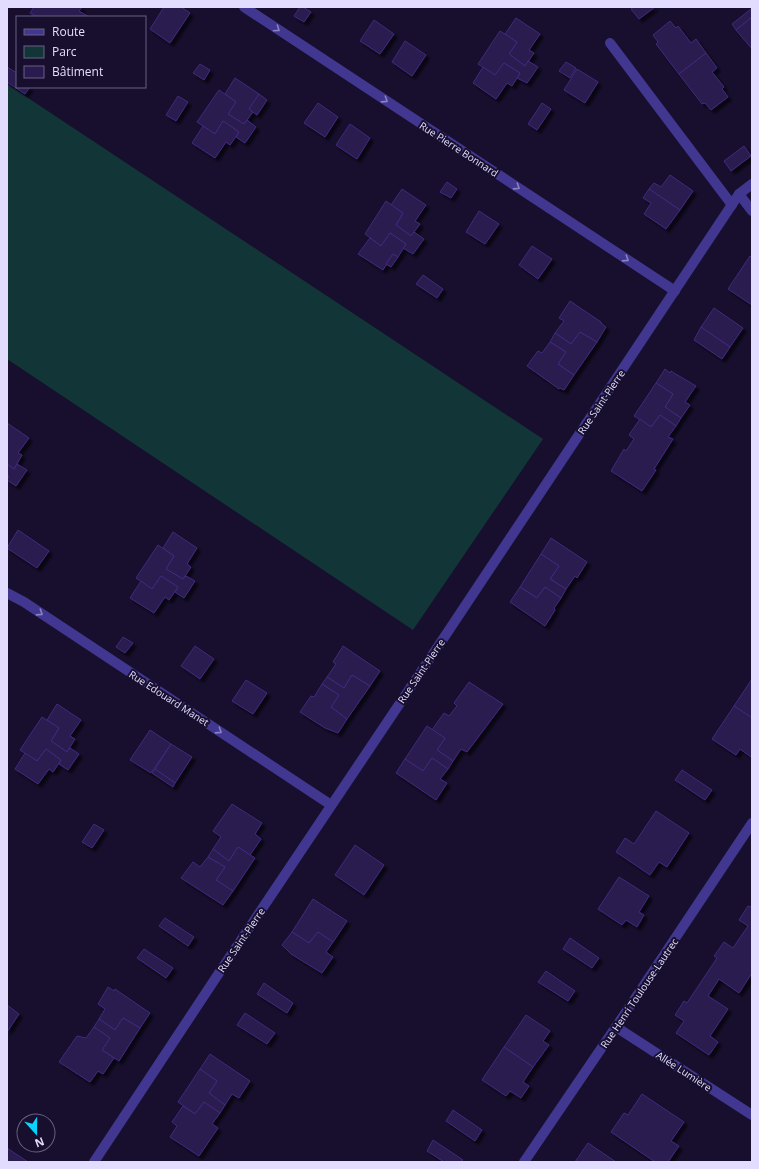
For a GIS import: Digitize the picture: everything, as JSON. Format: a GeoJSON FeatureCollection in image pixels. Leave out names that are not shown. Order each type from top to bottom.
{"type":"FeatureCollection","features":[{"type":"Feature","properties":{"kind":"street","name":"Rue Pierre Bonnard"},"geometry":{"type":"LineString","coordinates":[[244,7],[675,291]]}},
{"type":"Feature","properties":{"kind":"street"},"geometry":{"type":"LineString","coordinates":[[610,43],[732,205]]}},
{"type":"Feature","properties":{"kind":"street","name":"Rue Saint-Pierre"},"geometry":{"type":"LineString","coordinates":[[94,1162],[331,805],[452,627],[739,194],[752,184]]}},
{"type":"Feature","properties":{"kind":"street"},"geometry":{"type":"LineString","coordinates":[[739,194],[752,211]]}},
{"type":"Feature","properties":{"kind":"street","name":"Rue Edouard Manet"},"geometry":{"type":"LineString","coordinates":[[7,593],[24,602],[331,805]]}},
{"type":"Feature","properties":{"kind":"street","name":"Rue Henri Toulouse-Lautrec"},"geometry":{"type":"LineString","coordinates":[[524,1162],[749,835],[752,824]]}},
{"type":"Feature","properties":{"kind":"street","name":"Allée Lumière"},"geometry":{"type":"LineString","coordinates":[[616,1027],[752,1114]]}},
{"type":"Feature","properties":{"kind":"green space"},"geometry":{"type":"Polygon","coordinates":[[[7,84],[543,439],[413,630],[7,359],[7,84]]]}},
{"type":"Feature","properties":{"kind":"building"},"geometry":{"type":"Polygon","coordinates":[[[34,7],[82,7],[79,11],[87,16],[35,16],[30,13],[34,7]]]}},
{"type":"Feature","properties":{"kind":"building"},"geometry":{"type":"Polygon","coordinates":[[[164,7],[181,7],[190,13],[170,43],[150,29],[164,7]]]}},
{"type":"Feature","properties":{"kind":"building"},"geometry":{"type":"Polygon","coordinates":[[[300,7],[303,7],[311,12],[304,22],[294,16],[300,7]]]}},
{"type":"Feature","properties":{"kind":"building"},"geometry":{"type":"Polygon","coordinates":[[[634,7],[655,7],[639,19],[631,9],[634,7]]]}},
{"type":"Feature","properties":{"kind":"building"},"geometry":{"type":"Polygon","coordinates":[[[751,9],[752,17],[736,30],[732,24],[751,9]]]}},
{"type":"Feature","properties":{"kind":"building"},"geometry":{"type":"Polygon","coordinates":[[[752,17],[752,49],[736,30],[752,17]]]}},
{"type":"Feature","properties":{"kind":"building"},"geometry":{"type":"Polygon","coordinates":[[[516,18],[540,34],[529,50],[534,53],[525,66],[509,54],[517,42],[505,34],[516,18]]]}},
{"type":"Feature","properties":{"kind":"building"},"geometry":{"type":"Polygon","coordinates":[[[374,20],[394,34],[380,54],[360,41],[374,20]]]}},
{"type":"Feature","properties":{"kind":"building"},"geometry":{"type":"Polygon","coordinates":[[[670,21],[676,28],[678,26],[691,43],[696,39],[706,53],[679,74],[656,44],[658,42],[653,35],[670,21]]]}},
{"type":"Feature","properties":{"kind":"building"},"geometry":{"type":"Polygon","coordinates":[[[500,31],[517,42],[509,54],[525,66],[528,61],[538,67],[527,83],[517,78],[520,73],[504,63],[495,75],[478,64],[500,31]]]}},
{"type":"Feature","properties":{"kind":"building"},"geometry":{"type":"Polygon","coordinates":[[[405,41],[426,55],[412,76],[392,62],[405,41]]]}},
{"type":"Feature","properties":{"kind":"building"},"geometry":{"type":"Polygon","coordinates":[[[706,53],[717,68],[712,72],[724,87],[722,89],[728,97],[711,110],[705,103],[702,104],[679,74],[706,53]]]}},
{"type":"Feature","properties":{"kind":"building"},"geometry":{"type":"Polygon","coordinates":[[[566,62],[576,68],[570,78],[559,71],[566,62]]]}},
{"type":"Feature","properties":{"kind":"building"},"geometry":{"type":"Polygon","coordinates":[[[504,63],[520,73],[512,86],[507,83],[496,99],[473,83],[483,67],[495,75],[504,63]]]}},
{"type":"Feature","properties":{"kind":"building"},"geometry":{"type":"Polygon","coordinates":[[[200,64],[210,70],[204,80],[193,73],[200,64]]]}},
{"type":"Feature","properties":{"kind":"building"},"geometry":{"type":"Polygon","coordinates":[[[7,67],[16,72],[16,88],[7,82],[7,67]]]}},
{"type":"Feature","properties":{"kind":"building"},"geometry":{"type":"Polygon","coordinates":[[[577,69],[598,82],[585,103],[564,90],[577,69]]]}},
{"type":"Feature","properties":{"kind":"building"},"geometry":{"type":"Polygon","coordinates":[[[235,78],[259,94],[249,109],[253,112],[244,124],[228,114],[236,102],[225,94],[235,78]]]}},
{"type":"Feature","properties":{"kind":"building"},"geometry":{"type":"Polygon","coordinates":[[[16,88],[29,88],[25,94],[16,88]]]}},
{"type":"Feature","properties":{"kind":"building"},"geometry":{"type":"Polygon","coordinates":[[[219,90],[236,102],[228,114],[244,124],[247,120],[256,127],[245,143],[236,137],[239,132],[223,121],[215,134],[197,122],[219,90]]]}},
{"type":"Feature","properties":{"kind":"building"},"geometry":{"type":"Polygon","coordinates":[[[259,94],[267,100],[257,115],[249,109],[259,94]]]}},
{"type":"Feature","properties":{"kind":"building"},"geometry":{"type":"Polygon","coordinates":[[[178,96],[188,102],[176,121],[166,115],[178,96]]]}},
{"type":"Feature","properties":{"kind":"building"},"geometry":{"type":"Polygon","coordinates":[[[318,103],[338,117],[325,137],[304,123],[318,103]]]}},
{"type":"Feature","properties":{"kind":"building"},"geometry":{"type":"Polygon","coordinates":[[[542,103],[551,109],[537,130],[528,124],[542,103]]]}},
{"type":"Feature","properties":{"kind":"building"},"geometry":{"type":"Polygon","coordinates":[[[223,121],[239,132],[230,145],[226,142],[215,158],[192,143],[203,126],[215,134],[223,121]]]}},
{"type":"Feature","properties":{"kind":"building"},"geometry":{"type":"Polygon","coordinates":[[[350,124],[370,138],[357,159],[336,145],[350,124]]]}},
{"type":"Feature","properties":{"kind":"building"},"geometry":{"type":"Polygon","coordinates":[[[744,146],[751,156],[731,171],[724,161],[744,146]]]}},
{"type":"Feature","properties":{"kind":"building"},"geometry":{"type":"Polygon","coordinates":[[[670,175],[693,191],[680,210],[649,189],[654,183],[661,187],[670,175]]]}},
{"type":"Feature","properties":{"kind":"building"},"geometry":{"type":"Polygon","coordinates":[[[447,182],[457,189],[451,198],[440,192],[447,182]]]}},
{"type":"Feature","properties":{"kind":"building"},"geometry":{"type":"Polygon","coordinates":[[[402,189],[426,205],[415,221],[420,224],[411,236],[396,225],[403,213],[391,205],[402,189]]]}},
{"type":"Feature","properties":{"kind":"building"},"geometry":{"type":"Polygon","coordinates":[[[649,189],[680,210],[666,229],[644,214],[651,203],[643,198],[649,189]]]}},
{"type":"Feature","properties":{"kind":"building"},"geometry":{"type":"Polygon","coordinates":[[[386,201],[403,213],[396,225],[411,236],[414,232],[424,239],[413,254],[403,248],[406,244],[390,233],[381,246],[365,234],[386,201]]]}},
{"type":"Feature","properties":{"kind":"building"},"geometry":{"type":"Polygon","coordinates":[[[479,211],[499,224],[485,244],[466,232],[479,211]]]}},
{"type":"Feature","properties":{"kind":"building"},"geometry":{"type":"Polygon","coordinates":[[[390,233],[406,244],[398,257],[393,254],[383,270],[358,254],[370,238],[381,246],[390,233]]]}},
{"type":"Feature","properties":{"kind":"building"},"geometry":{"type":"Polygon","coordinates":[[[532,246],[552,259],[538,279],[519,265],[532,246]]]}},
{"type":"Feature","properties":{"kind":"building"},"geometry":{"type":"Polygon","coordinates":[[[393,254],[398,257],[391,267],[386,264],[393,254]]]}},
{"type":"Feature","properties":{"kind":"building"},"geometry":{"type":"Polygon","coordinates":[[[750,256],[752,258],[752,305],[728,289],[750,256]]]}},
{"type":"Feature","properties":{"kind":"building"},"geometry":{"type":"Polygon","coordinates":[[[423,275],[443,289],[437,298],[416,284],[423,275]]]}},
{"type":"Feature","properties":{"kind":"building"},"geometry":{"type":"Polygon","coordinates":[[[570,301],[606,327],[597,342],[580,332],[571,344],[555,333],[564,321],[559,318],[570,301]]]}},
{"type":"Feature","properties":{"kind":"building"},"geometry":{"type":"Polygon","coordinates":[[[714,308],[743,328],[730,347],[701,327],[714,308]]]}},
{"type":"Feature","properties":{"kind":"building"},"geometry":{"type":"Polygon","coordinates":[[[701,327],[730,347],[722,359],[694,340],[701,327]]]}},
{"type":"Feature","properties":{"kind":"building"},"geometry":{"type":"Polygon","coordinates":[[[580,332],[597,342],[574,375],[558,364],[566,352],[550,342],[555,333],[571,344],[580,332]]]}},
{"type":"Feature","properties":{"kind":"building"},"geometry":{"type":"Polygon","coordinates":[[[550,342],[566,352],[558,364],[574,375],[564,390],[559,389],[527,366],[538,351],[542,353],[550,342]]]}},
{"type":"Feature","properties":{"kind":"building"},"geometry":{"type":"Polygon","coordinates":[[[665,369],[696,386],[685,402],[690,405],[681,418],[665,407],[673,394],[656,383],[665,369]]]}},
{"type":"Feature","properties":{"kind":"building"},"geometry":{"type":"Polygon","coordinates":[[[656,383],[673,394],[665,407],[681,418],[676,426],[660,415],[651,427],[634,416],[656,383]]]}},
{"type":"Feature","properties":{"kind":"building"},"geometry":{"type":"Polygon","coordinates":[[[660,415],[676,426],[668,437],[673,439],[654,469],[656,470],[642,491],[611,471],[624,449],[626,451],[634,439],[629,435],[640,419],[651,427],[660,415]]]}},
{"type":"Feature","properties":{"kind":"building"},"geometry":{"type":"Polygon","coordinates":[[[7,423],[29,438],[18,453],[22,455],[14,469],[7,464],[7,423]]]}},
{"type":"Feature","properties":{"kind":"building"},"geometry":{"type":"Polygon","coordinates":[[[7,464],[14,469],[17,464],[27,470],[16,486],[7,480],[9,476],[7,475],[7,464]]]}},
{"type":"Feature","properties":{"kind":"building"},"geometry":{"type":"Polygon","coordinates":[[[18,530],[49,551],[37,568],[7,548],[18,530]]]}},
{"type":"Feature","properties":{"kind":"building"},"geometry":{"type":"Polygon","coordinates":[[[173,532],[197,548],[187,564],[191,567],[183,579],[166,569],[174,556],[163,548],[173,532]]]}},
{"type":"Feature","properties":{"kind":"building"},"geometry":{"type":"Polygon","coordinates":[[[551,538],[587,562],[577,578],[575,576],[566,589],[550,579],[559,566],[541,554],[551,538]]]}},
{"type":"Feature","properties":{"kind":"building"},"geometry":{"type":"Polygon","coordinates":[[[158,545],[174,556],[166,569],[183,579],[186,576],[195,581],[184,598],[175,592],[178,587],[161,576],[152,589],[136,578],[158,545]]]}},
{"type":"Feature","properties":{"kind":"building"},"geometry":{"type":"Polygon","coordinates":[[[541,554],[559,566],[550,579],[566,589],[561,598],[545,587],[537,598],[520,587],[541,554]]]}},
{"type":"Feature","properties":{"kind":"building"},"geometry":{"type":"Polygon","coordinates":[[[161,576],[178,587],[169,600],[165,597],[154,613],[130,598],[141,581],[152,589],[161,576]]]}},
{"type":"Feature","properties":{"kind":"building"},"geometry":{"type":"Polygon","coordinates":[[[520,587],[537,598],[545,587],[561,598],[545,626],[510,602],[520,587]]]}},
{"type":"Feature","properties":{"kind":"building"},"geometry":{"type":"Polygon","coordinates":[[[123,637],[133,643],[125,653],[116,647],[123,637]]]}},
{"type":"Feature","properties":{"kind":"building"},"geometry":{"type":"Polygon","coordinates":[[[195,646],[214,659],[200,679],[181,666],[195,646]]]}},
{"type":"Feature","properties":{"kind":"building"},"geometry":{"type":"Polygon","coordinates":[[[343,646],[380,671],[370,686],[352,675],[344,688],[327,677],[336,664],[333,662],[343,646]]]}},
{"type":"Feature","properties":{"kind":"building"},"geometry":{"type":"Polygon","coordinates":[[[352,675],[370,686],[347,719],[331,707],[339,695],[322,684],[327,677],[344,688],[352,675]]]}},
{"type":"Feature","properties":{"kind":"building"},"geometry":{"type":"Polygon","coordinates":[[[752,679],[752,718],[734,706],[752,679]]]}},
{"type":"Feature","properties":{"kind":"building"},"geometry":{"type":"Polygon","coordinates":[[[246,680],[267,693],[253,714],[232,701],[246,680]]]}},
{"type":"Feature","properties":{"kind":"building"},"geometry":{"type":"Polygon","coordinates":[[[469,682],[503,704],[467,752],[461,749],[453,761],[437,750],[445,738],[432,730],[444,713],[449,716],[457,706],[454,703],[469,682]]]}},
{"type":"Feature","properties":{"kind":"building"},"geometry":{"type":"Polygon","coordinates":[[[322,684],[339,695],[331,707],[347,719],[338,733],[325,728],[300,712],[311,696],[314,697],[322,684]]]}},
{"type":"Feature","properties":{"kind":"building"},"geometry":{"type":"Polygon","coordinates":[[[57,704],[81,720],[70,736],[75,739],[67,752],[51,741],[59,728],[47,720],[57,704]]]}},
{"type":"Feature","properties":{"kind":"building"},"geometry":{"type":"Polygon","coordinates":[[[734,706],[752,718],[751,757],[740,749],[736,755],[712,739],[734,706]]]}},
{"type":"Feature","properties":{"kind":"building"},"geometry":{"type":"Polygon","coordinates":[[[42,717],[59,728],[51,741],[67,752],[70,748],[79,754],[68,770],[59,764],[61,760],[46,749],[37,761],[20,750],[42,717]]]}},
{"type":"Feature","properties":{"kind":"building"},"geometry":{"type":"Polygon","coordinates":[[[427,726],[445,738],[437,750],[453,761],[448,769],[432,758],[423,771],[405,759],[427,726]]]}},
{"type":"Feature","properties":{"kind":"building"},"geometry":{"type":"Polygon","coordinates":[[[150,730],[171,744],[151,773],[130,760],[150,730]]]}},
{"type":"Feature","properties":{"kind":"building"},"geometry":{"type":"Polygon","coordinates":[[[171,744],[192,757],[175,783],[155,769],[171,744]]]}},
{"type":"Feature","properties":{"kind":"building"},"geometry":{"type":"Polygon","coordinates":[[[46,749],[61,760],[53,772],[49,769],[38,784],[15,769],[25,753],[37,761],[46,749]]]}},
{"type":"Feature","properties":{"kind":"building"},"geometry":{"type":"Polygon","coordinates":[[[432,758],[448,769],[440,779],[447,783],[436,800],[396,773],[405,759],[423,771],[432,758]]]}},
{"type":"Feature","properties":{"kind":"building"},"geometry":{"type":"Polygon","coordinates":[[[155,769],[175,783],[173,787],[152,773],[155,769]]]}},
{"type":"Feature","properties":{"kind":"building"},"geometry":{"type":"Polygon","coordinates":[[[682,770],[712,790],[705,800],[675,780],[682,770]]]}},
{"type":"Feature","properties":{"kind":"building"},"geometry":{"type":"Polygon","coordinates":[[[232,804],[262,823],[255,834],[261,839],[250,855],[238,847],[229,861],[213,849],[221,837],[213,831],[232,804]]]}},
{"type":"Feature","properties":{"kind":"building"},"geometry":{"type":"Polygon","coordinates":[[[656,811],[689,833],[667,867],[659,862],[650,875],[616,852],[625,838],[634,844],[656,811]]]}},
{"type":"Feature","properties":{"kind":"building"},"geometry":{"type":"Polygon","coordinates":[[[94,824],[104,830],[92,848],[82,842],[94,824]]]}},
{"type":"Feature","properties":{"kind":"building"},"geometry":{"type":"Polygon","coordinates":[[[355,845],[384,865],[364,895],[335,875],[355,845]]]}},
{"type":"Feature","properties":{"kind":"building"},"geometry":{"type":"Polygon","coordinates":[[[238,847],[255,858],[233,891],[216,880],[225,867],[208,857],[213,849],[229,861],[238,847]]]}},
{"type":"Feature","properties":{"kind":"building"},"geometry":{"type":"Polygon","coordinates":[[[208,857],[225,867],[216,880],[233,891],[223,905],[181,878],[193,862],[200,867],[208,857]]]}},
{"type":"Feature","properties":{"kind":"building"},"geometry":{"type":"Polygon","coordinates":[[[619,877],[649,896],[639,912],[644,915],[637,927],[626,920],[622,925],[598,909],[619,877]]]}},
{"type":"Feature","properties":{"kind":"building"},"geometry":{"type":"Polygon","coordinates":[[[313,899],[347,921],[333,942],[318,932],[309,943],[292,932],[313,899]]]}},
{"type":"Feature","properties":{"kind":"building"},"geometry":{"type":"Polygon","coordinates":[[[752,905],[752,973],[739,993],[719,979],[708,996],[728,1009],[710,1036],[718,1042],[709,1055],[676,1033],[684,1021],[675,1015],[684,1001],[687,1003],[717,958],[714,956],[724,942],[733,948],[748,926],[739,920],[748,906],[751,907],[752,905]]]}},
{"type":"Feature","properties":{"kind":"building"},"geometry":{"type":"Polygon","coordinates":[[[165,918],[194,937],[188,946],[159,926],[165,918]]]}},
{"type":"Feature","properties":{"kind":"building"},"geometry":{"type":"Polygon","coordinates":[[[292,932],[309,943],[318,932],[333,942],[326,952],[333,957],[322,973],[291,954],[282,945],[292,932]]]}},
{"type":"Feature","properties":{"kind":"building"},"geometry":{"type":"Polygon","coordinates":[[[570,938],[599,958],[592,968],[563,949],[570,938]]]}},
{"type":"Feature","properties":{"kind":"building"},"geometry":{"type":"Polygon","coordinates":[[[144,949],[173,968],[166,978],[137,958],[144,949]]]}},
{"type":"Feature","properties":{"kind":"building"},"geometry":{"type":"Polygon","coordinates":[[[546,971],[575,991],[568,1001],[538,982],[546,971]]]}},
{"type":"Feature","properties":{"kind":"building"},"geometry":{"type":"Polygon","coordinates":[[[264,983],[293,1003],[287,1013],[257,994],[264,983]]]}},
{"type":"Feature","properties":{"kind":"building"},"geometry":{"type":"Polygon","coordinates":[[[108,987],[114,991],[115,989],[150,1013],[140,1028],[123,1018],[115,1030],[99,1019],[105,1009],[98,1004],[108,987]]]}},
{"type":"Feature","properties":{"kind":"building"},"geometry":{"type":"Polygon","coordinates":[[[7,1005],[19,1014],[7,1032],[7,1005]]]}},
{"type":"Feature","properties":{"kind":"building"},"geometry":{"type":"Polygon","coordinates":[[[245,1013],[275,1033],[267,1044],[237,1025],[245,1013]]]}},
{"type":"Feature","properties":{"kind":"building"},"geometry":{"type":"Polygon","coordinates":[[[526,1015],[550,1031],[543,1041],[549,1045],[533,1067],[504,1047],[526,1015]]]}},
{"type":"Feature","properties":{"kind":"building"},"geometry":{"type":"Polygon","coordinates":[[[123,1018],[140,1028],[119,1061],[102,1050],[110,1038],[94,1027],[99,1019],[115,1030],[123,1018]]]}},
{"type":"Feature","properties":{"kind":"building"},"geometry":{"type":"Polygon","coordinates":[[[94,1027],[110,1038],[102,1050],[114,1058],[103,1074],[98,1071],[90,1082],[59,1062],[77,1036],[86,1038],[94,1027]]]}},
{"type":"Feature","properties":{"kind":"building"},"geometry":{"type":"Polygon","coordinates":[[[504,1047],[533,1067],[523,1082],[529,1086],[521,1098],[510,1091],[506,1096],[482,1080],[504,1047]]]}},
{"type":"Feature","properties":{"kind":"building"},"geometry":{"type":"Polygon","coordinates":[[[210,1054],[250,1081],[239,1098],[232,1094],[225,1105],[209,1093],[217,1081],[200,1069],[210,1054]]]}},
{"type":"Feature","properties":{"kind":"building"},"geometry":{"type":"Polygon","coordinates":[[[200,1069],[217,1081],[209,1093],[225,1105],[220,1113],[204,1102],[195,1114],[178,1102],[200,1069]]]}},
{"type":"Feature","properties":{"kind":"building"},"geometry":{"type":"Polygon","coordinates":[[[642,1094],[684,1122],[671,1141],[679,1146],[668,1162],[655,1162],[611,1132],[624,1113],[628,1115],[642,1094]]]}},
{"type":"Feature","properties":{"kind":"building"},"geometry":{"type":"Polygon","coordinates":[[[204,1102],[220,1113],[212,1124],[218,1128],[199,1156],[170,1137],[177,1126],[172,1122],[183,1106],[195,1114],[204,1102]]]}},
{"type":"Feature","properties":{"kind":"building"},"geometry":{"type":"Polygon","coordinates":[[[453,1110],[482,1130],[475,1141],[446,1121],[453,1110]]]}},
{"type":"Feature","properties":{"kind":"building"},"geometry":{"type":"Polygon","coordinates":[[[433,1140],[463,1160],[461,1162],[444,1162],[427,1151],[433,1140]]]}},
{"type":"Feature","properties":{"kind":"building"},"geometry":{"type":"Polygon","coordinates":[[[588,1143],[616,1162],[575,1162],[588,1143]]]}},
{"type":"Feature","properties":{"kind":"building"},"geometry":{"type":"Polygon","coordinates":[[[7,1148],[28,1162],[7,1162],[7,1148]]]}}]}
